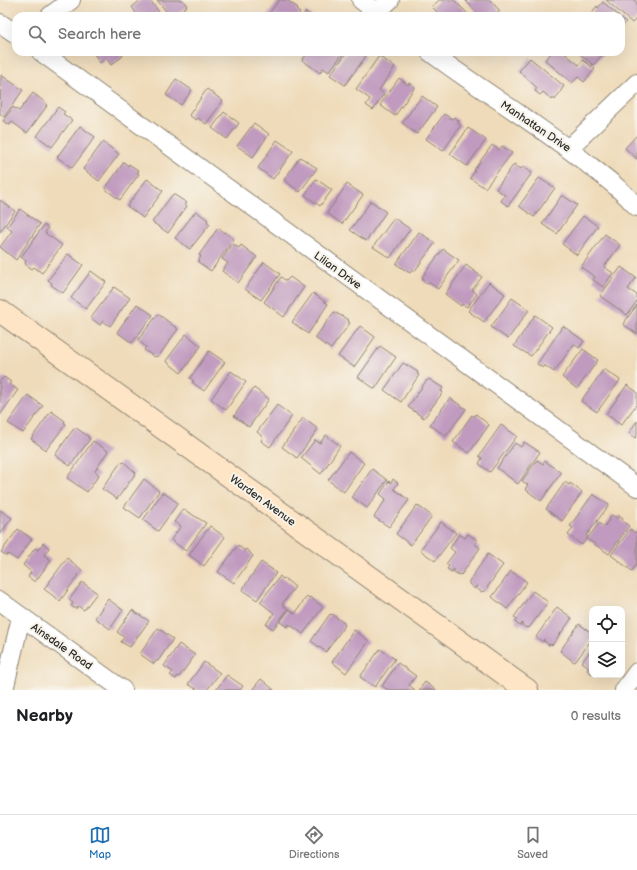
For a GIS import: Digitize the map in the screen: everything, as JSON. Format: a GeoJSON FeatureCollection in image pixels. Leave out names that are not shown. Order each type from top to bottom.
{"type":"FeatureCollection","features":[{"type":"Feature","properties":{"kind":"main road","name":"Warden Avenue"},"geometry":{"type":"LineString","coordinates":[[0,311],[527,690]]}},
{"type":"Feature","properties":{"kind":"street"},"geometry":{"type":"LineString","coordinates":[[55,12],[71,0]]}},
{"type":"Feature","properties":{"kind":"street"},"geometry":{"type":"LineString","coordinates":[[361,0],[376,12]]}},
{"type":"Feature","properties":{"kind":"street"},"geometry":{"type":"LineString","coordinates":[[381,12],[390,0]]}},
{"type":"Feature","properties":{"kind":"street"},"geometry":{"type":"LineString","coordinates":[[0,23],[12,31]]}},
{"type":"Feature","properties":{"kind":"street","name":"Lilian Drive"},"geometry":{"type":"LineString","coordinates":[[46,56],[637,487]]}},
{"type":"Feature","properties":{"kind":"street","name":"Manhattan Drive"},"geometry":{"type":"LineString","coordinates":[[435,56],[465,78],[569,148],[611,182],[637,206]]}},
{"type":"Feature","properties":{"kind":"street"},"geometry":{"type":"LineString","coordinates":[[569,148],[637,83]]}},
{"type":"Feature","properties":{"kind":"street","name":"Ainsdale Road"},"geometry":{"type":"LineString","coordinates":[[0,601],[123,690]]}},
{"type":"Feature","properties":{"kind":"street"},"geometry":{"type":"LineString","coordinates":[[4,690],[21,617]]}},
{"type":"Feature","properties":{"kind":"street"},"geometry":{"type":"LineString","coordinates":[[624,690],[637,672]]}},
{"type":"Feature","properties":{"kind":"building"},"geometry":{"type":"Polygon","coordinates":[[[141,0],[150,0],[159,12],[135,12],[132,7],[141,0]]]}},
{"type":"Feature","properties":{"kind":"building"},"geometry":{"type":"Polygon","coordinates":[[[157,0],[183,0],[187,6],[179,12],[167,12],[157,0]]]}},
{"type":"Feature","properties":{"kind":"building"},"geometry":{"type":"Polygon","coordinates":[[[279,0],[287,0],[298,8],[296,10],[299,12],[270,12],[279,0]]]}},
{"type":"Feature","properties":{"kind":"building"},"geometry":{"type":"Polygon","coordinates":[[[439,0],[454,0],[466,12],[437,12],[432,7],[439,0]]]}},
{"type":"Feature","properties":{"kind":"building"},"geometry":{"type":"Polygon","coordinates":[[[465,0],[490,0],[500,11],[499,12],[476,12],[465,0]]]}},
{"type":"Feature","properties":{"kind":"building"},"geometry":{"type":"Polygon","coordinates":[[[606,0],[634,0],[637,3],[637,18],[632,23],[625,17],[625,12],[620,12],[606,0]]]}},
{"type":"Feature","properties":{"kind":"building"},"geometry":{"type":"Polygon","coordinates":[[[603,2],[614,12],[592,12],[597,6],[598,8],[603,2]]]}},
{"type":"Feature","properties":{"kind":"building"},"geometry":{"type":"Polygon","coordinates":[[[96,56],[123,56],[111,65],[106,58],[100,63],[96,56]]]}},
{"type":"Feature","properties":{"kind":"building"},"geometry":{"type":"Polygon","coordinates":[[[305,56],[341,56],[329,72],[323,68],[320,73],[302,60],[305,56]]]}},
{"type":"Feature","properties":{"kind":"building"},"geometry":{"type":"Polygon","coordinates":[[[344,56],[366,56],[345,85],[330,75],[344,56]]]}},
{"type":"Feature","properties":{"kind":"building"},"geometry":{"type":"Polygon","coordinates":[[[379,56],[395,67],[379,90],[384,94],[373,110],[366,105],[370,99],[356,89],[379,56]]]}},
{"type":"Feature","properties":{"kind":"building"},"geometry":{"type":"Polygon","coordinates":[[[548,56],[568,56],[579,65],[583,60],[595,69],[584,82],[578,77],[572,83],[545,60],[548,56]]]}},
{"type":"Feature","properties":{"kind":"building"},"geometry":{"type":"Polygon","coordinates":[[[583,56],[601,56],[593,65],[583,56]]]}},
{"type":"Feature","properties":{"kind":"building"},"geometry":{"type":"Polygon","coordinates":[[[530,58],[564,86],[555,100],[553,98],[552,100],[543,92],[540,95],[535,91],[537,88],[519,71],[530,58]]]}},
{"type":"Feature","properties":{"kind":"building"},"geometry":{"type":"Polygon","coordinates":[[[1,75],[23,90],[4,117],[0,114],[1,75]]]}},
{"type":"Feature","properties":{"kind":"building"},"geometry":{"type":"Polygon","coordinates":[[[399,78],[408,85],[409,83],[415,87],[395,116],[380,105],[399,78]]]}},
{"type":"Feature","properties":{"kind":"building"},"geometry":{"type":"Polygon","coordinates":[[[176,79],[192,90],[181,105],[166,95],[176,79]]]}},
{"type":"Feature","properties":{"kind":"building"},"geometry":{"type":"Polygon","coordinates":[[[207,89],[223,101],[206,124],[198,118],[196,120],[189,115],[207,89]]]}},
{"type":"Feature","properties":{"kind":"building"},"geometry":{"type":"Polygon","coordinates":[[[33,93],[47,104],[45,106],[47,106],[27,133],[12,122],[10,125],[3,121],[13,107],[19,111],[33,93]]]}},
{"type":"Feature","properties":{"kind":"building"},"geometry":{"type":"Polygon","coordinates":[[[422,96],[437,107],[417,134],[402,123],[422,96]]]}},
{"type":"Feature","properties":{"kind":"building"},"geometry":{"type":"Polygon","coordinates":[[[58,107],[65,112],[63,114],[72,120],[52,147],[37,136],[58,107]]]}},
{"type":"Feature","properties":{"kind":"building"},"geometry":{"type":"Polygon","coordinates":[[[224,112],[239,123],[227,139],[212,128],[224,112]]]}},
{"type":"Feature","properties":{"kind":"building"},"geometry":{"type":"Polygon","coordinates":[[[444,114],[452,119],[454,117],[461,125],[443,151],[426,139],[444,114]]]}},
{"type":"Feature","properties":{"kind":"building"},"geometry":{"type":"Polygon","coordinates":[[[254,123],[269,134],[253,157],[237,146],[254,123]]]}},
{"type":"Feature","properties":{"kind":"building"},"geometry":{"type":"Polygon","coordinates":[[[80,126],[95,137],[72,168],[57,157],[80,126]]]}},
{"type":"Feature","properties":{"kind":"building"},"geometry":{"type":"Polygon","coordinates":[[[468,128],[486,140],[467,166],[450,154],[468,128]]]}},
{"type":"Feature","properties":{"kind":"building"},"geometry":{"type":"Polygon","coordinates":[[[637,135],[637,159],[625,148],[637,135]]]}},
{"type":"Feature","properties":{"kind":"building"},"geometry":{"type":"Polygon","coordinates":[[[277,140],[293,151],[273,179],[258,168],[277,140]]]}},
{"type":"Feature","properties":{"kind":"building"},"geometry":{"type":"Polygon","coordinates":[[[103,142],[119,154],[99,181],[83,169],[103,142]]]}},
{"type":"Feature","properties":{"kind":"building"},"geometry":{"type":"Polygon","coordinates":[[[492,145],[499,150],[502,146],[512,153],[485,188],[470,178],[492,145]]]}},
{"type":"Feature","properties":{"kind":"building"},"geometry":{"type":"Polygon","coordinates":[[[300,157],[317,168],[300,192],[284,180],[300,157]]]}},
{"type":"Feature","properties":{"kind":"building"},"geometry":{"type":"Polygon","coordinates":[[[124,162],[128,166],[129,164],[139,171],[137,173],[139,174],[120,200],[105,189],[124,162]]]}},
{"type":"Feature","properties":{"kind":"building"},"geometry":{"type":"Polygon","coordinates":[[[514,164],[521,169],[523,166],[532,173],[508,206],[501,201],[505,195],[496,189],[514,164]]]}},
{"type":"Feature","properties":{"kind":"building"},"geometry":{"type":"Polygon","coordinates":[[[539,178],[555,188],[534,217],[519,206],[539,178]]]}},
{"type":"Feature","properties":{"kind":"building"},"geometry":{"type":"Polygon","coordinates":[[[147,179],[163,191],[143,218],[127,206],[147,179]]]}},
{"type":"Feature","properties":{"kind":"building"},"geometry":{"type":"Polygon","coordinates":[[[316,179],[332,190],[320,206],[305,195],[316,179]]]}},
{"type":"Feature","properties":{"kind":"building"},"geometry":{"type":"Polygon","coordinates":[[[347,184],[363,195],[342,224],[327,213],[347,184]]]}},
{"type":"Feature","properties":{"kind":"building"},"geometry":{"type":"Polygon","coordinates":[[[173,194],[187,203],[185,205],[187,206],[168,233],[152,222],[173,194]]]}},
{"type":"Feature","properties":{"kind":"building"},"geometry":{"type":"Polygon","coordinates":[[[562,195],[577,205],[557,234],[542,224],[562,195]]]}},
{"type":"Feature","properties":{"kind":"building"},"geometry":{"type":"Polygon","coordinates":[[[0,200],[15,211],[0,232],[0,200]]]}},
{"type":"Feature","properties":{"kind":"building"},"geometry":{"type":"Polygon","coordinates":[[[371,201],[386,212],[366,241],[350,230],[371,201]]]}},
{"type":"Feature","properties":{"kind":"building"},"geometry":{"type":"Polygon","coordinates":[[[20,209],[40,224],[16,260],[0,247],[12,231],[7,227],[20,209]]]}},
{"type":"Feature","properties":{"kind":"building"},"geometry":{"type":"Polygon","coordinates":[[[196,211],[208,220],[207,222],[210,224],[190,249],[175,238],[196,211]]]}},
{"type":"Feature","properties":{"kind":"building"},"geometry":{"type":"Polygon","coordinates":[[[583,216],[598,226],[577,255],[562,244],[583,216]]]}},
{"type":"Feature","properties":{"kind":"building"},"geometry":{"type":"Polygon","coordinates":[[[394,218],[410,229],[390,258],[373,247],[394,218]]]}},
{"type":"Feature","properties":{"kind":"building"},"geometry":{"type":"Polygon","coordinates":[[[44,225],[48,228],[45,233],[62,245],[42,273],[34,267],[32,269],[25,264],[26,261],[21,257],[44,225]]]}},
{"type":"Feature","properties":{"kind":"building"},"geometry":{"type":"Polygon","coordinates":[[[218,228],[234,239],[211,271],[198,262],[201,256],[199,255],[218,228]]]}},
{"type":"Feature","properties":{"kind":"building"},"geometry":{"type":"Polygon","coordinates":[[[419,232],[435,243],[414,272],[412,270],[410,273],[396,264],[419,232]]]}},
{"type":"Feature","properties":{"kind":"building"},"geometry":{"type":"Polygon","coordinates":[[[605,234],[620,245],[604,267],[613,273],[603,287],[593,280],[595,277],[581,267],[605,234]]]}},
{"type":"Feature","properties":{"kind":"building"},"geometry":{"type":"Polygon","coordinates":[[[233,244],[239,248],[241,245],[257,257],[238,283],[222,271],[228,263],[222,259],[233,244]]]}},
{"type":"Feature","properties":{"kind":"building"},"geometry":{"type":"Polygon","coordinates":[[[443,249],[459,260],[438,289],[428,282],[427,284],[422,280],[422,277],[443,249]]]}},
{"type":"Feature","properties":{"kind":"building"},"geometry":{"type":"Polygon","coordinates":[[[68,254],[83,265],[63,293],[51,285],[52,283],[48,280],[68,254]]]}},
{"type":"Feature","properties":{"kind":"building"},"geometry":{"type":"Polygon","coordinates":[[[264,262],[280,274],[261,300],[245,289],[264,262]]]}},
{"type":"Feature","properties":{"kind":"building"},"geometry":{"type":"Polygon","coordinates":[[[466,265],[482,277],[472,290],[477,294],[467,307],[462,304],[461,306],[445,294],[466,265]]]}},
{"type":"Feature","properties":{"kind":"building"},"geometry":{"type":"Polygon","coordinates":[[[621,267],[636,278],[628,289],[637,295],[637,301],[627,315],[600,296],[621,267]]]}},
{"type":"Feature","properties":{"kind":"building"},"geometry":{"type":"Polygon","coordinates":[[[91,271],[106,282],[86,309],[71,298],[91,271]]]}},
{"type":"Feature","properties":{"kind":"building"},"geometry":{"type":"Polygon","coordinates":[[[281,277],[286,281],[290,277],[304,287],[284,317],[264,302],[281,277]]]}},
{"type":"Feature","properties":{"kind":"building"},"geometry":{"type":"Polygon","coordinates":[[[489,282],[505,294],[484,322],[468,311],[489,282]]]}},
{"type":"Feature","properties":{"kind":"building"},"geometry":{"type":"Polygon","coordinates":[[[114,287],[130,298],[110,326],[103,321],[100,325],[91,318],[114,287]]]}},
{"type":"Feature","properties":{"kind":"building"},"geometry":{"type":"Polygon","coordinates":[[[313,293],[328,304],[308,334],[292,322],[313,293]]]}},
{"type":"Feature","properties":{"kind":"building"},"geometry":{"type":"Polygon","coordinates":[[[512,298],[529,310],[508,339],[491,327],[512,298]]]}},
{"type":"Feature","properties":{"kind":"building"},"geometry":{"type":"Polygon","coordinates":[[[137,304],[153,315],[132,343],[117,332],[137,304]]]}},
{"type":"Feature","properties":{"kind":"building"},"geometry":{"type":"Polygon","coordinates":[[[637,305],[637,334],[623,324],[637,305]]]}},
{"type":"Feature","properties":{"kind":"building"},"geometry":{"type":"Polygon","coordinates":[[[334,312],[349,320],[348,322],[350,323],[331,349],[315,338],[334,312]]]}},
{"type":"Feature","properties":{"kind":"building"},"geometry":{"type":"Polygon","coordinates":[[[158,314],[178,329],[158,357],[155,357],[144,350],[146,347],[138,340],[158,314]]]}},
{"type":"Feature","properties":{"kind":"building"},"geometry":{"type":"Polygon","coordinates":[[[535,315],[552,327],[531,356],[514,346],[535,315]]]}},
{"type":"Feature","properties":{"kind":"building"},"geometry":{"type":"Polygon","coordinates":[[[360,326],[375,337],[354,367],[338,356],[360,326]]]}},
{"type":"Feature","properties":{"kind":"building"},"geometry":{"type":"Polygon","coordinates":[[[563,326],[584,341],[579,348],[574,344],[554,372],[544,365],[543,368],[537,364],[563,326]]]}},
{"type":"Feature","properties":{"kind":"building"},"geometry":{"type":"Polygon","coordinates":[[[186,334],[201,346],[181,373],[166,361],[186,334]]]}},
{"type":"Feature","properties":{"kind":"building"},"geometry":{"type":"Polygon","coordinates":[[[380,346],[396,357],[375,389],[358,377],[380,346]]]}},
{"type":"Feature","properties":{"kind":"building"},"geometry":{"type":"Polygon","coordinates":[[[583,349],[598,360],[577,389],[562,377],[583,349]]]}},
{"type":"Feature","properties":{"kind":"building"},"geometry":{"type":"Polygon","coordinates":[[[209,351],[225,362],[204,391],[192,382],[194,381],[190,378],[209,351]]]}},
{"type":"Feature","properties":{"kind":"building"},"geometry":{"type":"Polygon","coordinates":[[[403,363],[418,372],[417,374],[419,375],[401,402],[384,390],[403,363]]]}},
{"type":"Feature","properties":{"kind":"building"},"geometry":{"type":"Polygon","coordinates":[[[604,369],[620,380],[597,412],[581,401],[604,369]]]}},
{"type":"Feature","properties":{"kind":"building"},"geometry":{"type":"Polygon","coordinates":[[[231,371],[246,382],[226,410],[211,399],[231,371]]]}},
{"type":"Feature","properties":{"kind":"building"},"geometry":{"type":"Polygon","coordinates":[[[4,377],[11,382],[9,384],[18,390],[0,415],[0,381],[4,377]]]}},
{"type":"Feature","properties":{"kind":"building"},"geometry":{"type":"Polygon","coordinates":[[[429,379],[443,388],[441,391],[443,392],[424,418],[408,407],[429,379]]]}},
{"type":"Feature","properties":{"kind":"building"},"geometry":{"type":"Polygon","coordinates":[[[627,385],[637,392],[637,404],[621,425],[606,414],[627,385]]]}},
{"type":"Feature","properties":{"kind":"building"},"geometry":{"type":"Polygon","coordinates":[[[254,388],[269,399],[249,427],[234,416],[254,388]]]}},
{"type":"Feature","properties":{"kind":"building"},"geometry":{"type":"Polygon","coordinates":[[[28,395],[43,406],[23,433],[8,423],[28,395]]]}},
{"type":"Feature","properties":{"kind":"building"},"geometry":{"type":"Polygon","coordinates":[[[450,398],[466,409],[446,436],[430,425],[450,398]]]}},
{"type":"Feature","properties":{"kind":"building"},"geometry":{"type":"Polygon","coordinates":[[[277,405],[292,416],[270,447],[261,441],[263,437],[257,432],[277,405]]]}},
{"type":"Feature","properties":{"kind":"building"},"geometry":{"type":"Polygon","coordinates":[[[51,411],[65,421],[64,423],[66,424],[46,450],[31,439],[51,411]]]}},
{"type":"Feature","properties":{"kind":"building"},"geometry":{"type":"Polygon","coordinates":[[[476,414],[489,425],[469,453],[453,442],[472,415],[474,417],[476,414]]]}},
{"type":"Feature","properties":{"kind":"building"},"geometry":{"type":"Polygon","coordinates":[[[303,418],[318,429],[297,458],[282,447],[303,418]]]}},
{"type":"Feature","properties":{"kind":"building"},"geometry":{"type":"Polygon","coordinates":[[[637,421],[637,436],[635,438],[629,433],[637,421]]]}},
{"type":"Feature","properties":{"kind":"building"},"geometry":{"type":"Polygon","coordinates":[[[501,425],[517,436],[490,472],[479,464],[482,458],[479,456],[501,425]]]}},
{"type":"Feature","properties":{"kind":"building"},"geometry":{"type":"Polygon","coordinates":[[[75,427],[90,439],[70,466],[55,455],[75,427]]]}},
{"type":"Feature","properties":{"kind":"building"},"geometry":{"type":"Polygon","coordinates":[[[326,435],[340,446],[321,474],[301,458],[315,440],[320,443],[326,435]]]}},
{"type":"Feature","properties":{"kind":"building"},"geometry":{"type":"Polygon","coordinates":[[[93,441],[108,451],[95,471],[99,475],[87,492],[67,478],[93,441]]]}},
{"type":"Feature","properties":{"kind":"building"},"geometry":{"type":"Polygon","coordinates":[[[524,442],[540,452],[518,484],[497,468],[515,443],[521,447],[524,442]]]}},
{"type":"Feature","properties":{"kind":"building"},"geometry":{"type":"Polygon","coordinates":[[[349,452],[364,463],[344,492],[328,480],[349,452]]]}},
{"type":"Feature","properties":{"kind":"building"},"geometry":{"type":"Polygon","coordinates":[[[537,460],[543,464],[545,461],[561,473],[541,501],[525,489],[528,485],[522,481],[537,460]]]}},
{"type":"Feature","properties":{"kind":"building"},"geometry":{"type":"Polygon","coordinates":[[[121,462],[124,462],[136,473],[117,499],[102,489],[121,462]]]}},
{"type":"Feature","properties":{"kind":"building"},"geometry":{"type":"Polygon","coordinates":[[[372,469],[387,480],[367,508],[352,497],[372,469]]]}},
{"type":"Feature","properties":{"kind":"building"},"geometry":{"type":"Polygon","coordinates":[[[144,479],[159,491],[140,518],[124,507],[144,479]]]}},
{"type":"Feature","properties":{"kind":"building"},"geometry":{"type":"Polygon","coordinates":[[[393,479],[398,483],[394,489],[409,500],[389,527],[374,517],[386,499],[380,494],[389,481],[391,483],[393,479]]]}},
{"type":"Feature","properties":{"kind":"building"},"geometry":{"type":"Polygon","coordinates":[[[565,482],[569,485],[570,483],[582,492],[562,521],[546,509],[565,482]]]}},
{"type":"Feature","properties":{"kind":"building"},"geometry":{"type":"Polygon","coordinates":[[[162,493],[178,503],[158,531],[143,520],[162,493]]]}},
{"type":"Feature","properties":{"kind":"building"},"geometry":{"type":"Polygon","coordinates":[[[593,494],[609,505],[586,536],[588,537],[582,545],[568,535],[573,528],[570,526],[593,494]]]}},
{"type":"Feature","properties":{"kind":"building"},"geometry":{"type":"Polygon","coordinates":[[[417,505],[432,516],[411,545],[396,534],[417,505]]]}},
{"type":"Feature","properties":{"kind":"building"},"geometry":{"type":"Polygon","coordinates":[[[183,509],[206,523],[186,551],[171,540],[181,526],[174,522],[183,509]]]}},
{"type":"Feature","properties":{"kind":"building"},"geometry":{"type":"Polygon","coordinates":[[[0,510],[12,518],[0,534],[0,510]]]}},
{"type":"Feature","properties":{"kind":"building"},"geometry":{"type":"Polygon","coordinates":[[[612,515],[617,518],[618,515],[623,519],[622,521],[629,526],[609,554],[587,539],[599,523],[604,527],[612,515]]]}},
{"type":"Feature","properties":{"kind":"building"},"geometry":{"type":"Polygon","coordinates":[[[441,522],[456,533],[435,561],[420,550],[441,522]]]}},
{"type":"Feature","properties":{"kind":"building"},"geometry":{"type":"Polygon","coordinates":[[[210,526],[225,537],[204,566],[189,555],[210,526]]]}},
{"type":"Feature","properties":{"kind":"building"},"geometry":{"type":"Polygon","coordinates":[[[18,529],[32,539],[17,560],[8,554],[7,556],[1,552],[18,529]]]}},
{"type":"Feature","properties":{"kind":"building"},"geometry":{"type":"Polygon","coordinates":[[[630,529],[635,533],[637,530],[637,564],[632,571],[611,555],[630,529]]]}},
{"type":"Feature","properties":{"kind":"building"},"geometry":{"type":"Polygon","coordinates":[[[459,534],[465,538],[468,534],[477,540],[475,544],[480,548],[461,575],[454,572],[454,569],[452,572],[447,569],[449,566],[446,564],[455,552],[450,548],[459,534]]]}},
{"type":"Feature","properties":{"kind":"building"},"geometry":{"type":"Polygon","coordinates":[[[43,543],[49,548],[44,555],[51,560],[35,582],[28,577],[31,572],[23,565],[35,548],[38,550],[43,543]]]}},
{"type":"Feature","properties":{"kind":"building"},"geometry":{"type":"Polygon","coordinates":[[[238,545],[245,551],[246,549],[253,556],[234,583],[218,572],[238,545]]]}},
{"type":"Feature","properties":{"kind":"building"},"geometry":{"type":"Polygon","coordinates":[[[488,554],[503,565],[484,592],[482,592],[477,589],[478,587],[476,586],[475,589],[469,584],[469,581],[488,554]]]}},
{"type":"Feature","properties":{"kind":"building"},"geometry":{"type":"Polygon","coordinates":[[[67,558],[82,570],[60,601],[44,589],[67,558]]]}},
{"type":"Feature","properties":{"kind":"building"},"geometry":{"type":"Polygon","coordinates":[[[261,562],[276,573],[257,600],[242,590],[261,562]]]}},
{"type":"Feature","properties":{"kind":"building"},"geometry":{"type":"Polygon","coordinates":[[[511,571],[527,582],[507,609],[492,597],[511,571]]]}},
{"type":"Feature","properties":{"kind":"building"},"geometry":{"type":"Polygon","coordinates":[[[280,576],[295,587],[282,604],[288,609],[273,629],[266,624],[274,613],[260,602],[280,576]]]}},
{"type":"Feature","properties":{"kind":"building"},"geometry":{"type":"Polygon","coordinates":[[[82,582],[97,593],[84,610],[78,606],[76,609],[71,606],[73,603],[69,600],[82,582]]]}},
{"type":"Feature","properties":{"kind":"building"},"geometry":{"type":"Polygon","coordinates":[[[533,591],[548,602],[529,628],[526,628],[522,625],[522,623],[520,626],[515,622],[517,619],[514,617],[533,591]]]}},
{"type":"Feature","properties":{"kind":"building"},"geometry":{"type":"Polygon","coordinates":[[[307,596],[323,607],[303,634],[289,624],[287,627],[280,622],[289,609],[295,614],[307,596]]]}},
{"type":"Feature","properties":{"kind":"building"},"geometry":{"type":"Polygon","coordinates":[[[108,599],[123,610],[110,629],[95,618],[108,599]]]}},
{"type":"Feature","properties":{"kind":"building"},"geometry":{"type":"Polygon","coordinates":[[[557,607],[572,618],[552,645],[549,645],[544,641],[544,639],[543,642],[536,637],[557,607]]]}},
{"type":"Feature","properties":{"kind":"building"},"geometry":{"type":"Polygon","coordinates":[[[132,610],[149,621],[130,647],[121,642],[124,637],[117,632],[132,610]]]}},
{"type":"Feature","properties":{"kind":"building"},"geometry":{"type":"Polygon","coordinates":[[[330,614],[345,625],[326,652],[311,641],[330,614]]]}},
{"type":"Feature","properties":{"kind":"building"},"geometry":{"type":"Polygon","coordinates":[[[579,624],[589,631],[589,643],[576,661],[574,662],[560,651],[579,624]]]}},
{"type":"Feature","properties":{"kind":"building"},"geometry":{"type":"Polygon","coordinates":[[[158,628],[173,639],[158,661],[154,664],[140,654],[158,628]]]}},
{"type":"Feature","properties":{"kind":"building"},"geometry":{"type":"Polygon","coordinates":[[[354,630],[369,641],[346,673],[332,662],[354,630]]]}},
{"type":"Feature","properties":{"kind":"building"},"geometry":{"type":"Polygon","coordinates":[[[179,644],[195,655],[176,679],[170,675],[173,672],[164,666],[179,644]]]}},
{"type":"Feature","properties":{"kind":"building"},"geometry":{"type":"Polygon","coordinates":[[[380,649],[395,659],[375,687],[360,677],[380,649]]]}},
{"type":"Feature","properties":{"kind":"building"},"geometry":{"type":"Polygon","coordinates":[[[589,653],[589,667],[582,662],[589,653]]]}},
{"type":"Feature","properties":{"kind":"building"},"geometry":{"type":"Polygon","coordinates":[[[204,662],[220,673],[207,690],[198,690],[188,684],[204,662]]]}},
{"type":"Feature","properties":{"kind":"building"},"geometry":{"type":"Polygon","coordinates":[[[398,663],[416,676],[409,685],[415,690],[388,690],[382,686],[398,663]]]}},
{"type":"Feature","properties":{"kind":"building"},"geometry":{"type":"Polygon","coordinates":[[[227,675],[243,686],[240,690],[216,690],[227,675]]]}},
{"type":"Feature","properties":{"kind":"building"},"geometry":{"type":"Polygon","coordinates":[[[261,679],[274,690],[252,690],[261,679]]]}},
{"type":"Feature","properties":{"kind":"building"},"geometry":{"type":"Polygon","coordinates":[[[425,682],[436,690],[419,690],[425,682]]]}}]}
